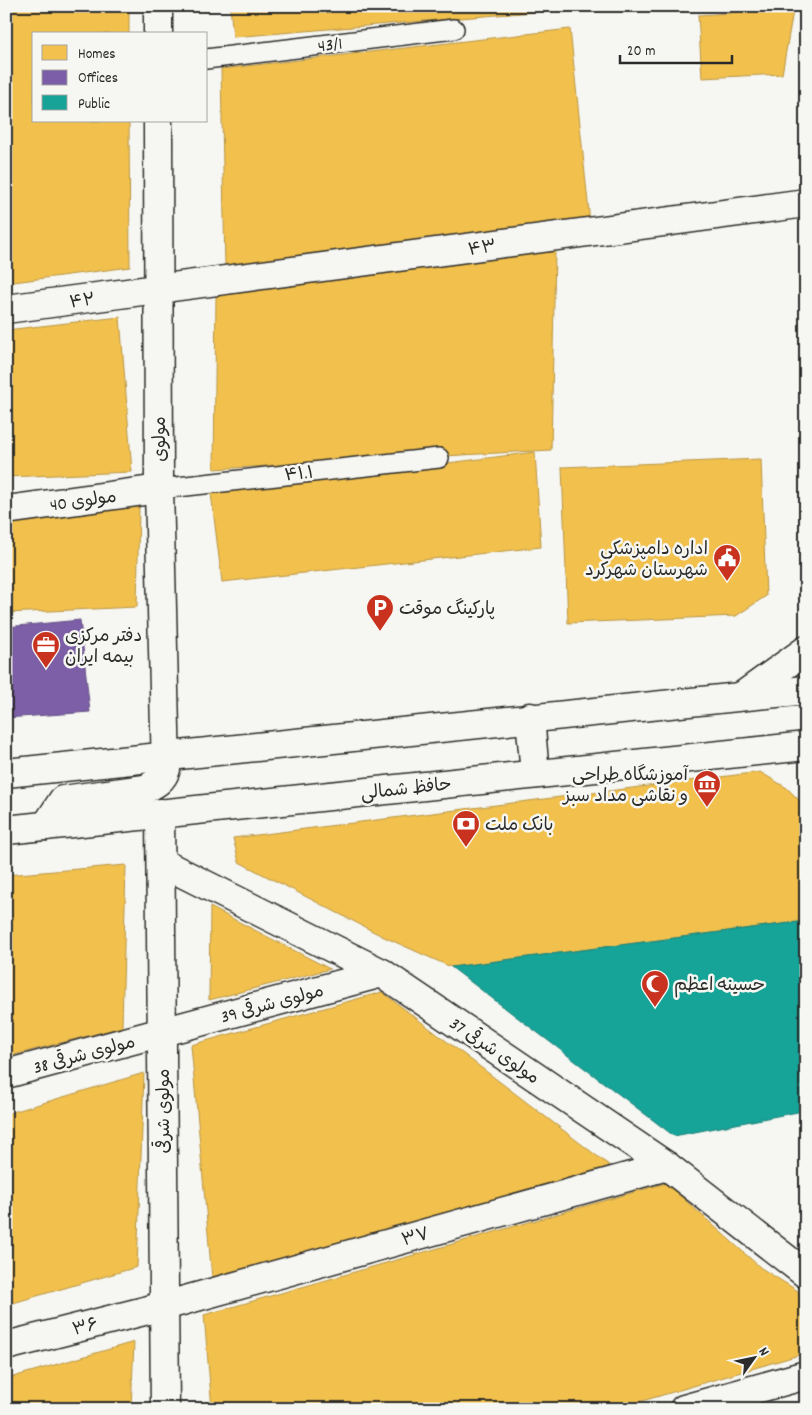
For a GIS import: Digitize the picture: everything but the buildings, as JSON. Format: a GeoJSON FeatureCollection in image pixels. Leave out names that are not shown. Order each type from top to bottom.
{"type":"FeatureCollection","features":[{"type":"Feature","properties":{"kind":"main road"},"geometry":{"type":"LineString","coordinates":[[158,6],[158,32]]}},
{"type":"Feature","properties":{"kind":"main road","name":"مولوی"},"geometry":{"type":"LineString","coordinates":[[46,826],[63,800],[145,789],[155,784],[164,776],[159,489],[158,122]]}},
{"type":"Feature","properties":{"kind":"main road","name":"۴۳"},"geometry":{"type":"LineString","coordinates":[[159,291],[806,203]]}},
{"type":"Feature","properties":{"kind":"main road","name":"۴۲"},"geometry":{"type":"LineString","coordinates":[[6,310],[159,291]]}},
{"type":"Feature","properties":{"kind":"main road","name":"مولوی 40"},"geometry":{"type":"LineString","coordinates":[[6,510],[159,489]]}},
{"type":"Feature","properties":{"kind":"main road"},"geometry":{"type":"LineString","coordinates":[[739,698],[806,650]]}},
{"type":"Feature","properties":{"kind":"main road"},"geometry":{"type":"LineString","coordinates":[[6,773],[530,717],[806,690]]}},
{"type":"Feature","properties":{"kind":"main road"},"geometry":{"type":"LineString","coordinates":[[530,717],[535,774]]}},
{"type":"Feature","properties":{"kind":"main road","name":"حافظ شمالی"},"geometry":{"type":"LineString","coordinates":[[6,830],[806,746]]}},
{"type":"Feature","properties":{"kind":"main road","name":"مولوی شرقی"},"geometry":{"type":"LineString","coordinates":[[160,813],[162,863],[165,1409]]}},
{"type":"Feature","properties":{"kind":"main road","name":"مولوی شرقی 37"},"geometry":{"type":"LineString","coordinates":[[162,863],[382,973],[667,1166],[806,1274]]}},
{"type":"Feature","properties":{"kind":"main road","name":"مولوی شرقی 39"},"geometry":{"type":"LineString","coordinates":[[162,1033],[382,973]]}},
{"type":"Feature","properties":{"kind":"main road","name":"مولوی شرقی 38"},"geometry":{"type":"LineString","coordinates":[[6,1074],[162,1033]]}},
{"type":"Feature","properties":{"kind":"main road","name":"۳۷"},"geometry":{"type":"LineString","coordinates":[[164,1306],[667,1166]]}},
{"type":"Feature","properties":{"kind":"main road","name":"۳۶"},"geometry":{"type":"LineString","coordinates":[[6,1346],[164,1306]]}},
{"type":"Feature","properties":{"kind":"main road"},"geometry":{"type":"LineString","coordinates":[[684,1409],[806,1375]]}},
{"type":"Feature","properties":{"kind":"lane","name":"43/1"},"geometry":{"type":"LineString","coordinates":[[208,59],[454,29]]}},
{"type":"Feature","properties":{"kind":"lane","name":"۴۱.۱"},"geometry":{"type":"LineString","coordinates":[[159,489],[439,458]]}},
{"type":"Feature","properties":{"kind":"place","name":"اداره دامپزشکی شهرستان شهرکرد"},"geometry":{"type":"Point","coordinates":[727,582]}},
{"type":"Feature","properties":{"kind":"place","name":"پارکینگ موقت"},"geometry":{"type":"Point","coordinates":[380,632]}},
{"type":"Feature","properties":{"kind":"place","name":"دفتر مرکزی بیمه ایران"},"geometry":{"type":"Point","coordinates":[46,669]}},
{"type":"Feature","properties":{"kind":"place","name":"آموزشگاه طراحی و نقاشی مداد سبز"},"geometry":{"type":"Point","coordinates":[707,808]}},
{"type":"Feature","properties":{"kind":"place","name":"بانک ملت"},"geometry":{"type":"Point","coordinates":[466,848]}},
{"type":"Feature","properties":{"kind":"place","name":"حسینه اعظم"},"geometry":{"type":"Point","coordinates":[655,1008]}}]}
